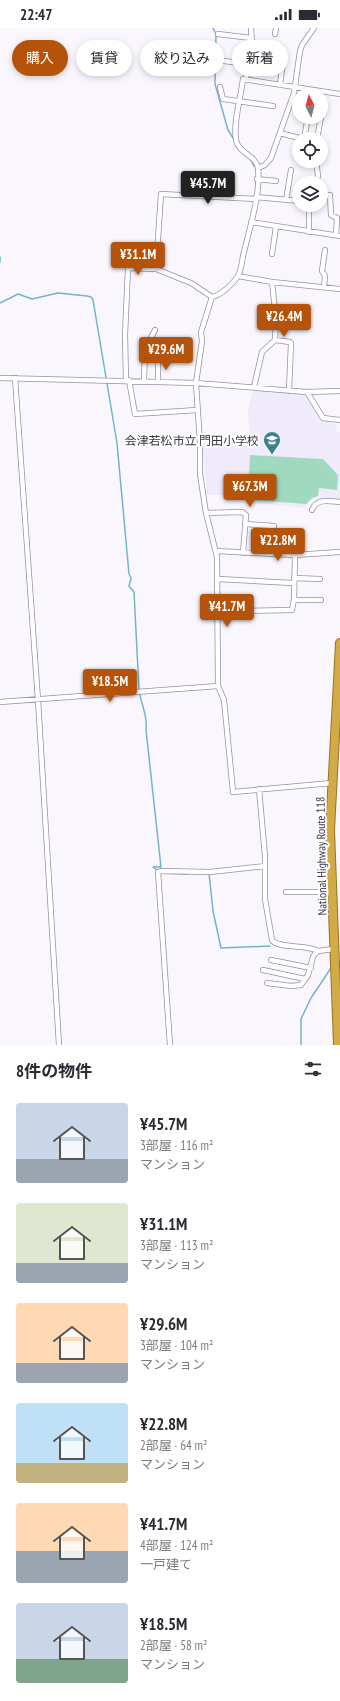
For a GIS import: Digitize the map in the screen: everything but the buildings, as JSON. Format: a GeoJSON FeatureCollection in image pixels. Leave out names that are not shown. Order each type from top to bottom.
{"type":"FeatureCollection","features":[{"type":"Feature","properties":{"kind":"highway","name":"National Highway Route 118"},"geometry":{"type":"LineString","coordinates":[[338,1045],[330,830],[332,783],[336,771],[340,643]]}},
{"type":"Feature","properties":{"kind":"street"},"geometry":{"type":"LineString","coordinates":[[218,34],[251,38],[251,28]]}},
{"type":"Feature","properties":{"kind":"street"},"geometry":{"type":"LineString","coordinates":[[275,34],[276,28]]}},
{"type":"Feature","properties":{"kind":"street"},"geometry":{"type":"LineString","coordinates":[[258,168],[271,158],[292,102],[302,44],[314,28]]}},
{"type":"Feature","properties":{"kind":"street"},"geometry":{"type":"LineString","coordinates":[[246,76],[246,79],[243,79],[236,141],[241,150],[249,155],[258,168],[256,198],[238,276],[224,291],[212,297],[201,332],[202,340],[196,383],[200,443],[200,474],[206,513],[216,551],[218,580],[218,686],[224,700],[233,792],[332,783]]}},
{"type":"Feature","properties":{"kind":"street"},"geometry":{"type":"LineString","coordinates":[[280,85],[281,76]]}},
{"type":"Feature","properties":{"kind":"street"},"geometry":{"type":"LineString","coordinates":[[246,79],[340,94]]}},
{"type":"Feature","properties":{"kind":"street"},"geometry":{"type":"LineString","coordinates":[[220,86],[223,98],[273,106]]}},
{"type":"Feature","properties":{"kind":"street"},"geometry":{"type":"LineString","coordinates":[[280,133],[292,136]]}},
{"type":"Feature","properties":{"kind":"street"},"geometry":{"type":"LineString","coordinates":[[286,200],[291,170]]}},
{"type":"Feature","properties":{"kind":"street"},"geometry":{"type":"LineString","coordinates":[[257,179],[276,181]]}},
{"type":"Feature","properties":{"kind":"street"},"geometry":{"type":"LineString","coordinates":[[156,269],[161,194],[292,200]]}},
{"type":"Feature","properties":{"kind":"street"},"geometry":{"type":"LineString","coordinates":[[251,222],[309,232],[338,235],[337,218],[331,215],[330,195],[328,195]]}},
{"type":"Feature","properties":{"kind":"street"},"geometry":{"type":"LineString","coordinates":[[309,212],[309,232]]}},
{"type":"Feature","properties":{"kind":"street"},"geometry":{"type":"LineString","coordinates":[[272,254],[276,227]]}},
{"type":"Feature","properties":{"kind":"street"},"geometry":{"type":"LineString","coordinates":[[324,287],[325,276],[322,271],[325,250]]}},
{"type":"Feature","properties":{"kind":"street"},"geometry":{"type":"LineString","coordinates":[[197,410],[135,414],[127,380],[125,335],[128,268],[156,269],[191,283],[212,297]]}},
{"type":"Feature","properties":{"kind":"street"},"geometry":{"type":"LineString","coordinates":[[238,276],[272,282],[340,289]]}},
{"type":"Feature","properties":{"kind":"street"},"geometry":{"type":"LineString","coordinates":[[254,387],[262,352],[275,340],[276,319],[272,282]]}},
{"type":"Feature","properties":{"kind":"street"},"geometry":{"type":"LineString","coordinates":[[144,381],[145,349],[155,330]]}},
{"type":"Feature","properties":{"kind":"street"},"geometry":{"type":"LineString","coordinates":[[275,340],[291,343],[289,391]]}},
{"type":"Feature","properties":{"kind":"street"},"geometry":{"type":"LineString","coordinates":[[145,349],[170,350]]}},
{"type":"Feature","properties":{"kind":"street"},"geometry":{"type":"LineString","coordinates":[[158,360],[158,381]]}},
{"type":"Feature","properties":{"kind":"street"},"geometry":{"type":"LineString","coordinates":[[0,378],[158,381],[307,392],[340,391]]}},
{"type":"Feature","properties":{"kind":"street"},"geometry":{"type":"LineString","coordinates":[[15,378],[38,700],[59,1045]]}},
{"type":"Feature","properties":{"kind":"street"},"geometry":{"type":"LineString","coordinates":[[307,392],[323,418],[340,420]]}},
{"type":"Feature","properties":{"kind":"street"},"geometry":{"type":"LineString","coordinates":[[312,510],[314,505],[319,501],[340,502]]}},
{"type":"Feature","properties":{"kind":"street"},"geometry":{"type":"LineString","coordinates":[[206,513],[242,512],[246,515],[244,553]]}},
{"type":"Feature","properties":{"kind":"street"},"geometry":{"type":"LineString","coordinates":[[245,524],[274,526]]}},
{"type":"Feature","properties":{"kind":"street"},"geometry":{"type":"LineString","coordinates":[[216,551],[295,555],[340,552]]}},
{"type":"Feature","properties":{"kind":"street"},"geometry":{"type":"LineString","coordinates":[[218,613],[292,610],[294,600],[295,555]]}},
{"type":"Feature","properties":{"kind":"street"},"geometry":{"type":"LineString","coordinates":[[294,578],[320,579]]}},
{"type":"Feature","properties":{"kind":"street"},"geometry":{"type":"LineString","coordinates":[[218,580],[294,583]]}},
{"type":"Feature","properties":{"kind":"street"},"geometry":{"type":"LineString","coordinates":[[294,600],[321,600]]}},
{"type":"Feature","properties":{"kind":"street"},"geometry":{"type":"LineString","coordinates":[[0,702],[218,686]]}},
{"type":"Feature","properties":{"kind":"street"},"geometry":{"type":"LineString","coordinates":[[259,789],[265,866],[265,899],[272,940],[277,945],[310,948],[318,951],[334,949]]}},
{"type":"Feature","properties":{"kind":"street"},"geometry":{"type":"LineString","coordinates":[[170,1045],[158,872],[210,872],[265,866]]}},
{"type":"Feature","properties":{"kind":"street"},"geometry":{"type":"LineString","coordinates":[[286,892],[332,892]]}},
{"type":"Feature","properties":{"kind":"street"},"geometry":{"type":"LineString","coordinates":[[267,984],[291,986],[301,985],[310,968],[313,956],[318,951]]}},
{"type":"Feature","properties":{"kind":"street"},"geometry":{"type":"LineString","coordinates":[[271,960],[310,968]]}},
{"type":"Feature","properties":{"kind":"street"},"geometry":{"type":"LineString","coordinates":[[263,970],[305,979]]}},
{"type":"Feature","properties":{"kind":"shaded area","name":"会津若松市立 門田小学校"},"geometry":{"type":"Polygon","coordinates":[[[253,390],[307,394],[323,421],[336,424],[337,432],[340,432],[340,499],[313,499],[305,508],[248,502],[246,495],[207,495],[202,442],[250,440],[248,411],[253,390]]]}},
{"type":"Feature","properties":{"kind":"green space"},"geometry":{"type":"Polygon","coordinates":[[[250,455],[323,459],[338,475],[337,490],[319,488],[318,496],[312,498],[306,504],[253,500],[249,475],[250,455]]]}},
{"type":"Feature","properties":{"kind":"waterway"},"geometry":{"type":"LineString","coordinates":[[213,28],[216,34],[215,84],[228,130],[235,141]]}},
{"type":"Feature","properties":{"kind":"waterway"},"geometry":{"type":"LineString","coordinates":[[251,160],[254,166]]}},
{"type":"Feature","properties":{"kind":"waterway"},"geometry":{"type":"LineString","coordinates":[[0,257],[0,262]]}},
{"type":"Feature","properties":{"kind":"waterway"},"geometry":{"type":"LineString","coordinates":[[0,303],[18,294],[32,299],[58,293],[87,296],[91,297],[93,300],[117,443],[129,574],[131,578],[129,586],[134,592],[139,690],[146,720],[161,867],[153,867],[157,870]]}},
{"type":"Feature","properties":{"kind":"waterway"},"geometry":{"type":"LineString","coordinates":[[160,873],[187,874]]}},
{"type":"Feature","properties":{"kind":"waterway"},"geometry":{"type":"LineString","coordinates":[[209,873],[213,911],[221,948],[270,946]]}},
{"type":"Feature","properties":{"kind":"waterway"},"geometry":{"type":"LineString","coordinates":[[301,1045],[301,1019],[311,998],[331,968]]}},
{"type":"Feature","properties":{"kind":"place","name":"会津若松市立 門田小学校"},"geometry":{"type":"Point","coordinates":[272,455]}}]}
